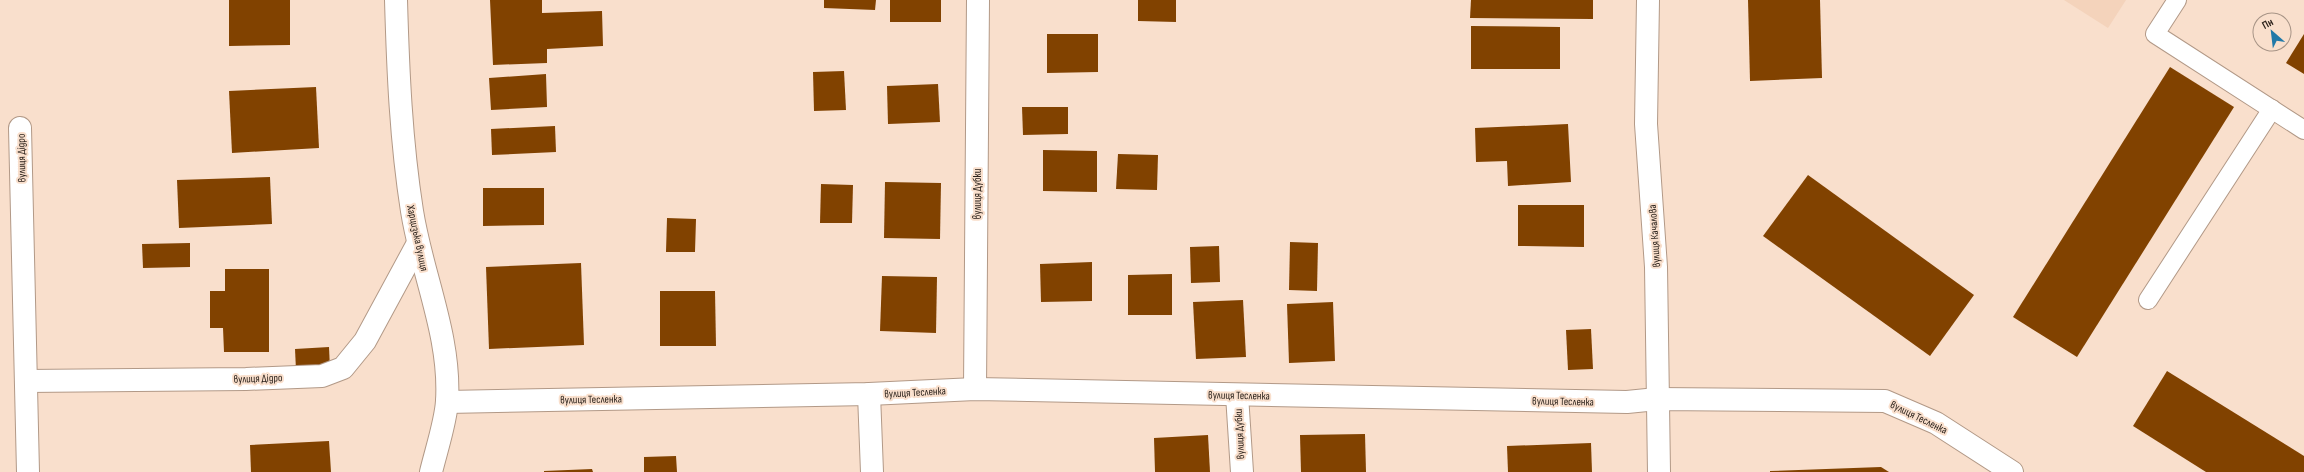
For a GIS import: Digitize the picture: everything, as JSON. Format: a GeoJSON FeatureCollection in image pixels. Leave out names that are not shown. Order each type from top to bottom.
{"type":"FeatureCollection","features":[{"type":"Feature","properties":{"kind":"street","name":"Харцизька вулиця"},"geometry":{"type":"LineString","coordinates":[[396,0],[399,82],[406,175],[417,245],[443,336],[447,402],[431,472]]}},
{"type":"Feature","properties":{"kind":"street","name":"вулиця Дубки"},"geometry":{"type":"LineString","coordinates":[[975,389],[978,0]]}},
{"type":"Feature","properties":{"kind":"street","name":"вулиця Качалова"},"geometry":{"type":"LineString","coordinates":[[1648,0],[1646,124],[1656,267],[1658,472]]}},
{"type":"Feature","properties":{"kind":"street","name":"вулиця Дідро"},"geometry":{"type":"LineString","coordinates":[[20,128],[28,472]]}},
{"type":"Feature","properties":{"kind":"street","name":"вулиця Дідро"},"geometry":{"type":"LineString","coordinates":[[26,381],[246,379],[322,376],[343,368],[366,341],[417,245]]}},
{"type":"Feature","properties":{"kind":"street","name":"вулиця Тесленка"},"geometry":{"type":"LineString","coordinates":[[447,402],[869,394],[975,389],[1627,402],[1657,399],[1885,401],[1936,423],[2012,472]]}},
{"type":"Feature","properties":{"kind":"street"},"geometry":{"type":"LineString","coordinates":[[869,394],[872,472]]}},
{"type":"Feature","properties":{"kind":"street","name":"вулиця Дубки"},"geometry":{"type":"LineString","coordinates":[[1237,395],[1242,472]]}},
{"type":"Feature","properties":{"kind":"lane"},"geometry":{"type":"LineString","coordinates":[[2177,0],[2155,34],[2304,130]]}},
{"type":"Feature","properties":{"kind":"lane"},"geometry":{"type":"LineString","coordinates":[[2148,300],[2272,109]]}},
{"type":"Feature","properties":{"kind":"shaded area"},"geometry":{"type":"Polygon","coordinates":[[[2064,0],[2126,0],[2108,28],[2064,0]]]}},
{"type":"Feature","properties":{"kind":"building"},"geometry":{"type":"Polygon","coordinates":[[[229,0],[290,0],[290,45],[229,46],[229,0]]]}},
{"type":"Feature","properties":{"kind":"building"},"geometry":{"type":"Polygon","coordinates":[[[490,0],[542,0],[542,13],[602,11],[603,46],[547,49],[547,63],[493,65],[490,0]]]}},
{"type":"Feature","properties":{"kind":"building"},"geometry":{"type":"Polygon","coordinates":[[[824,0],[876,0],[875,10],[824,8],[824,0]]]}},
{"type":"Feature","properties":{"kind":"building"},"geometry":{"type":"Polygon","coordinates":[[[890,0],[941,0],[941,22],[890,22],[890,0]]]}},
{"type":"Feature","properties":{"kind":"building"},"geometry":{"type":"Polygon","coordinates":[[[1138,0],[1176,0],[1176,22],[1138,21],[1138,0]]]}},
{"type":"Feature","properties":{"kind":"building"},"geometry":{"type":"Polygon","coordinates":[[[1471,0],[1593,0],[1593,19],[1470,18],[1471,0]]]}},
{"type":"Feature","properties":{"kind":"building"},"geometry":{"type":"Polygon","coordinates":[[[1748,0],[1820,0],[1822,78],[1750,81],[1748,0]]]}},
{"type":"Feature","properties":{"kind":"building"},"geometry":{"type":"Polygon","coordinates":[[[1471,26],[1560,27],[1560,69],[1471,69],[1471,26]]]}},
{"type":"Feature","properties":{"kind":"building"},"geometry":{"type":"Polygon","coordinates":[[[1047,34],[1098,34],[1098,72],[1047,73],[1047,34]]]}},
{"type":"Feature","properties":{"kind":"building"},"geometry":{"type":"Polygon","coordinates":[[[2304,34],[2304,74],[2286,63],[2304,34]]]}},
{"type":"Feature","properties":{"kind":"building"},"geometry":{"type":"Polygon","coordinates":[[[2170,67],[2234,107],[2077,357],[2013,317],[2170,67]]]}},
{"type":"Feature","properties":{"kind":"building"},"geometry":{"type":"Polygon","coordinates":[[[844,71],[846,110],[814,111],[813,72],[844,71]]]}},
{"type":"Feature","properties":{"kind":"building"},"geometry":{"type":"Polygon","coordinates":[[[546,74],[547,107],[491,110],[489,78],[546,74]]]}},
{"type":"Feature","properties":{"kind":"building"},"geometry":{"type":"Polygon","coordinates":[[[938,84],[940,122],[888,124],[887,86],[938,84]]]}},
{"type":"Feature","properties":{"kind":"building"},"geometry":{"type":"Polygon","coordinates":[[[316,87],[319,148],[232,153],[229,91],[316,87]]]}},
{"type":"Feature","properties":{"kind":"building"},"geometry":{"type":"Polygon","coordinates":[[[1022,107],[1068,107],[1068,134],[1023,135],[1022,107]]]}},
{"type":"Feature","properties":{"kind":"building"},"geometry":{"type":"Polygon","coordinates":[[[1568,124],[1571,182],[1508,186],[1507,161],[1476,162],[1475,128],[1568,124]]]}},
{"type":"Feature","properties":{"kind":"building"},"geometry":{"type":"Polygon","coordinates":[[[555,126],[556,152],[492,155],[491,129],[555,126]]]}},
{"type":"Feature","properties":{"kind":"building"},"geometry":{"type":"Polygon","coordinates":[[[1043,150],[1097,151],[1097,192],[1043,191],[1043,150]]]}},
{"type":"Feature","properties":{"kind":"building"},"geometry":{"type":"Polygon","coordinates":[[[1118,154],[1158,155],[1157,190],[1116,189],[1118,154]]]}},
{"type":"Feature","properties":{"kind":"building"},"geometry":{"type":"Polygon","coordinates":[[[1808,175],[1974,295],[1930,356],[1763,236],[1808,175]]]}},
{"type":"Feature","properties":{"kind":"building"},"geometry":{"type":"Polygon","coordinates":[[[270,177],[272,224],[179,228],[177,180],[270,177]]]}},
{"type":"Feature","properties":{"kind":"building"},"geometry":{"type":"Polygon","coordinates":[[[885,182],[941,183],[940,239],[884,238],[885,182]]]}},
{"type":"Feature","properties":{"kind":"building"},"geometry":{"type":"Polygon","coordinates":[[[821,184],[853,185],[852,223],[820,223],[821,184]]]}},
{"type":"Feature","properties":{"kind":"building"},"geometry":{"type":"Polygon","coordinates":[[[483,188],[544,188],[544,225],[483,226],[483,188]]]}},
{"type":"Feature","properties":{"kind":"building"},"geometry":{"type":"Polygon","coordinates":[[[1518,205],[1584,205],[1584,247],[1518,246],[1518,205]]]}},
{"type":"Feature","properties":{"kind":"building"},"geometry":{"type":"Polygon","coordinates":[[[667,218],[696,219],[695,252],[666,252],[667,218]]]}},
{"type":"Feature","properties":{"kind":"building"},"geometry":{"type":"Polygon","coordinates":[[[1290,242],[1318,243],[1317,291],[1289,290],[1290,242]]]}},
{"type":"Feature","properties":{"kind":"building"},"geometry":{"type":"Polygon","coordinates":[[[190,243],[190,267],[143,268],[142,244],[190,243]]]}},
{"type":"Feature","properties":{"kind":"building"},"geometry":{"type":"Polygon","coordinates":[[[1219,246],[1220,282],[1191,283],[1190,247],[1219,246]]]}},
{"type":"Feature","properties":{"kind":"building"},"geometry":{"type":"Polygon","coordinates":[[[1092,262],[1092,301],[1041,302],[1040,264],[1092,262]]]}},
{"type":"Feature","properties":{"kind":"building"},"geometry":{"type":"Polygon","coordinates":[[[581,263],[584,345],[489,349],[486,267],[581,263]]]}},
{"type":"Feature","properties":{"kind":"building"},"geometry":{"type":"Polygon","coordinates":[[[225,269],[269,269],[269,352],[224,352],[223,328],[210,328],[210,291],[225,291],[225,269]]]}},
{"type":"Feature","properties":{"kind":"building"},"geometry":{"type":"Polygon","coordinates":[[[1172,274],[1172,315],[1128,315],[1128,275],[1172,274]]]}},
{"type":"Feature","properties":{"kind":"building"},"geometry":{"type":"Polygon","coordinates":[[[882,276],[937,277],[936,333],[880,331],[882,276]]]}},
{"type":"Feature","properties":{"kind":"building"},"geometry":{"type":"Polygon","coordinates":[[[660,291],[715,291],[716,346],[660,346],[660,291]]]}},
{"type":"Feature","properties":{"kind":"building"},"geometry":{"type":"Polygon","coordinates":[[[1243,300],[1246,357],[1196,359],[1193,302],[1243,300]]]}},
{"type":"Feature","properties":{"kind":"building"},"geometry":{"type":"Polygon","coordinates":[[[1333,302],[1335,361],[1289,363],[1287,304],[1333,302]]]}},
{"type":"Feature","properties":{"kind":"building"},"geometry":{"type":"Polygon","coordinates":[[[1591,329],[1593,369],[1568,370],[1566,330],[1591,329]]]}},
{"type":"Feature","properties":{"kind":"building"},"geometry":{"type":"Polygon","coordinates":[[[329,347],[330,369],[296,370],[295,349],[329,347]]]}},
{"type":"Feature","properties":{"kind":"building"},"geometry":{"type":"Polygon","coordinates":[[[2167,371],[2304,456],[2304,472],[2206,472],[2133,426],[2167,371]]]}},
{"type":"Feature","properties":{"kind":"building"},"geometry":{"type":"Polygon","coordinates":[[[1365,434],[1366,472],[1301,472],[1300,435],[1365,434]]]}},
{"type":"Feature","properties":{"kind":"building"},"geometry":{"type":"Polygon","coordinates":[[[1208,435],[1210,472],[1155,472],[1154,438],[1208,435]]]}},
{"type":"Feature","properties":{"kind":"building"},"geometry":{"type":"Polygon","coordinates":[[[329,441],[331,472],[251,472],[250,445],[329,441]]]}},
{"type":"Feature","properties":{"kind":"building"},"geometry":{"type":"Polygon","coordinates":[[[1591,443],[1592,472],[1508,472],[1507,446],[1591,443]]]}},
{"type":"Feature","properties":{"kind":"building"},"geometry":{"type":"Polygon","coordinates":[[[676,456],[677,472],[644,472],[644,457],[676,456]]]}},
{"type":"Feature","properties":{"kind":"building"},"geometry":{"type":"Polygon","coordinates":[[[1881,467],[1889,472],[1770,472],[1770,471],[1881,467]]]}},
{"type":"Feature","properties":{"kind":"building"},"geometry":{"type":"Polygon","coordinates":[[[592,469],[593,472],[544,472],[544,471],[592,469]]]}}]}
